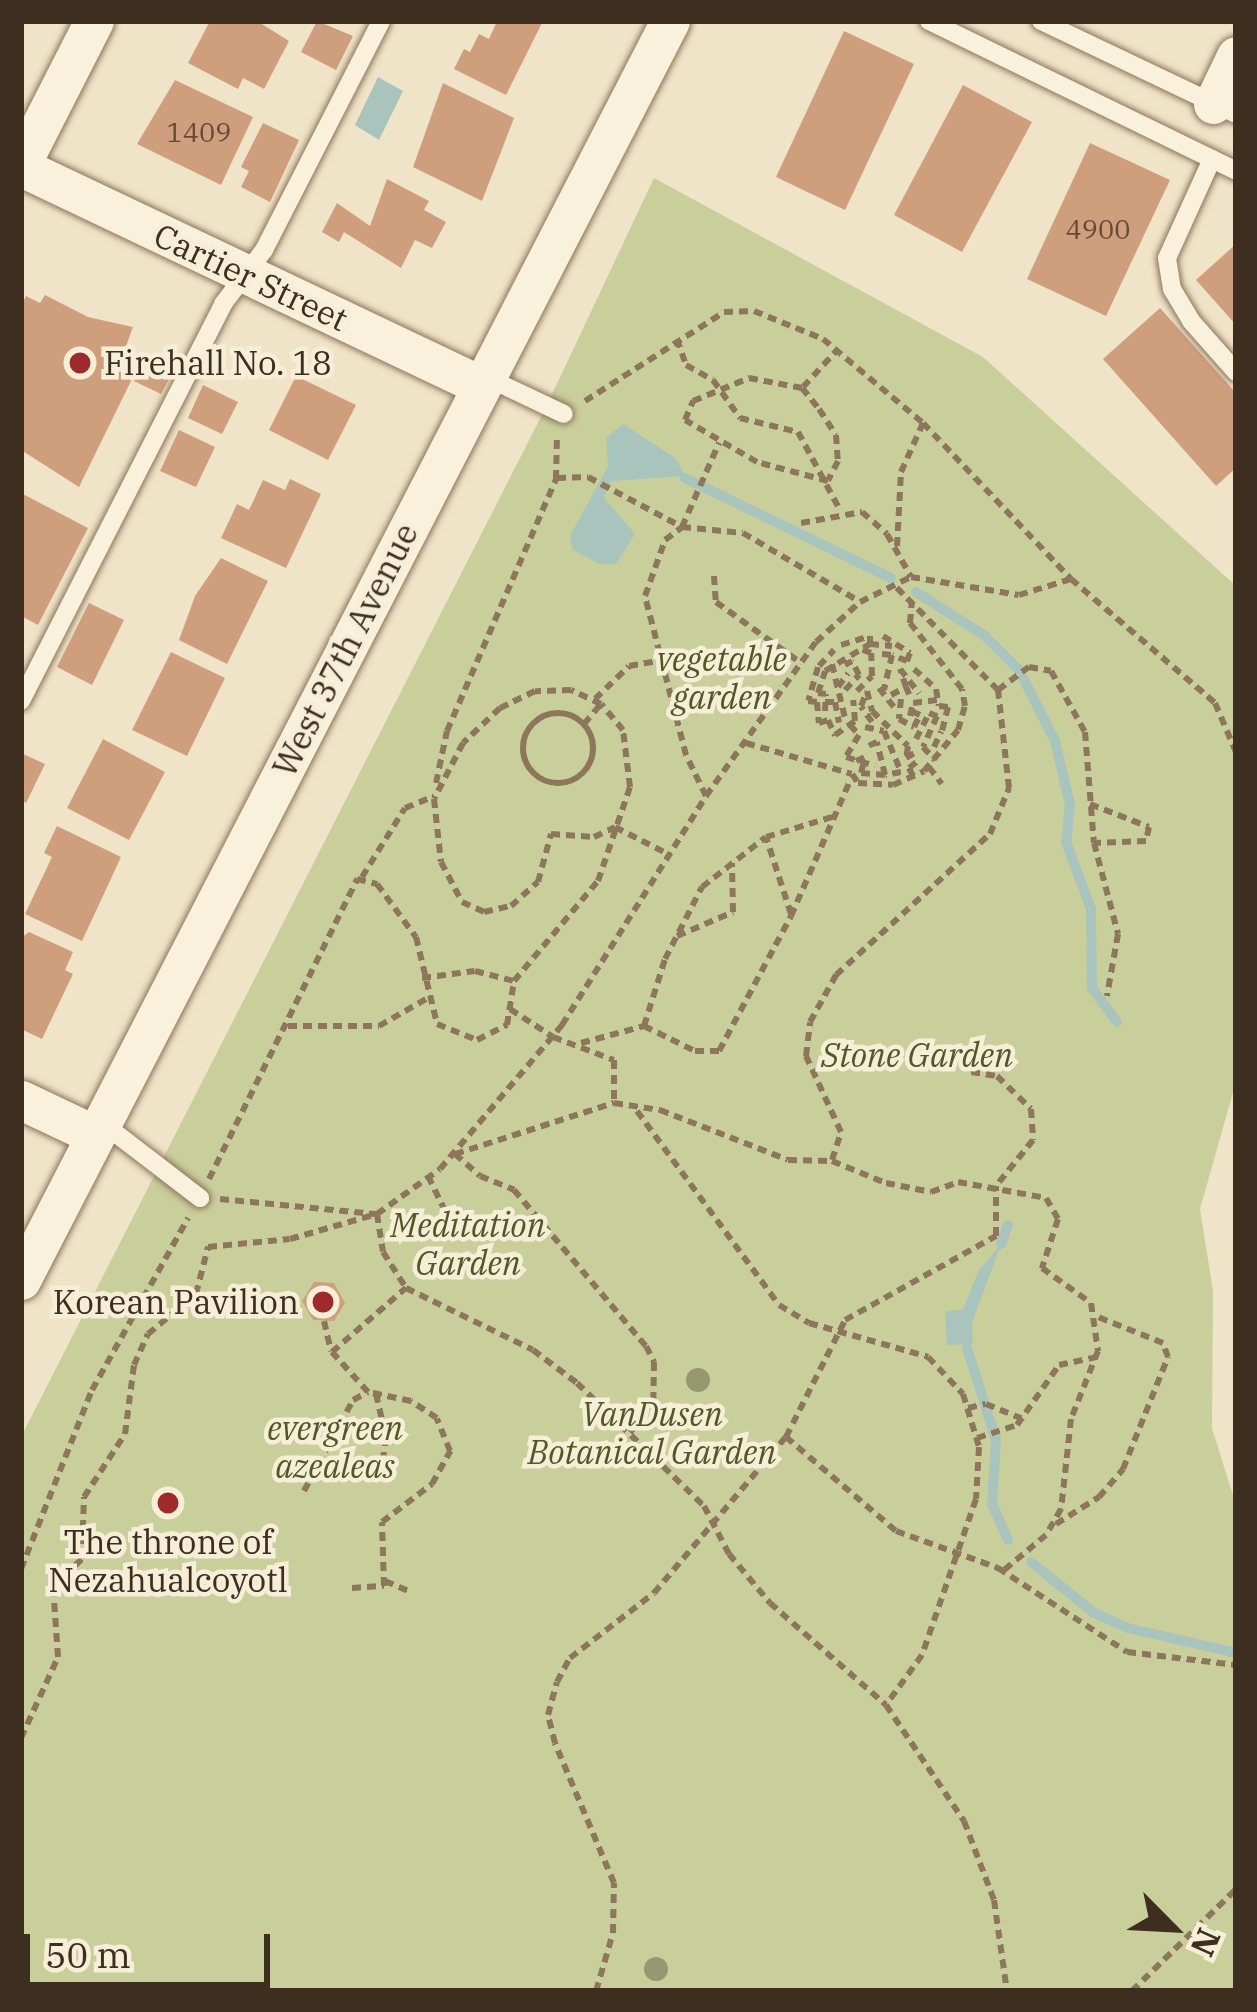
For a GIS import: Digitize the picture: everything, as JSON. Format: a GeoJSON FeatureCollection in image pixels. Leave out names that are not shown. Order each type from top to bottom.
{"type":"FeatureCollection","features":[{"type":"Feature","properties":{"kind":"street"},"geometry":{"type":"LineString","coordinates":[[21,165],[94,21]]}},
{"type":"Feature","properties":{"kind":"street","name":"West 37th Avenue"},"geometry":{"type":"LineString","coordinates":[[21,1280],[670,21]]}},
{"type":"Feature","properties":{"kind":"street"},"geometry":{"type":"LineString","coordinates":[[1224,109],[1236,56]]}},
{"type":"Feature","properties":{"kind":"street","name":"Cartier Street"},"geometry":{"type":"LineString","coordinates":[[21,165],[484,382]]}},
{"type":"Feature","properties":{"kind":"street"},"geometry":{"type":"LineString","coordinates":[[21,1100],[98,1129]]}},
{"type":"Feature","properties":{"kind":"lane"},"geometry":{"type":"LineString","coordinates":[[21,701],[244,273],[264,250],[381,21]]}},
{"type":"Feature","properties":{"kind":"lane"},"geometry":{"type":"LineString","coordinates":[[929,21],[1236,171]]}},
{"type":"Feature","properties":{"kind":"lane"},"geometry":{"type":"LineString","coordinates":[[1041,21],[1224,109]]}},
{"type":"Feature","properties":{"kind":"lane"},"geometry":{"type":"LineString","coordinates":[[1212,159],[1167,258],[1172,289],[1191,321],[1236,372]]}},
{"type":"Feature","properties":{"kind":"lane"},"geometry":{"type":"LineString","coordinates":[[484,382],[565,414]]}},
{"type":"Feature","properties":{"kind":"lane"},"geometry":{"type":"LineString","coordinates":[[98,1129],[200,1198]]}},
{"type":"Feature","properties":{"kind":"path"},"geometry":{"type":"LineString","coordinates":[[615,826],[594,837],[551,833],[534,887],[511,907],[484,912],[458,897],[441,862],[434,799],[447,731],[556,479],[565,414],[677,340],[739,309],[777,318],[837,350],[923,423],[1071,579],[1215,704],[1236,752]]}},
{"type":"Feature","properties":{"kind":"path"},"geometry":{"type":"LineString","coordinates":[[677,340],[690,370],[719,387],[740,418],[798,432],[840,510]]}},
{"type":"Feature","properties":{"kind":"path"},"geometry":{"type":"LineString","coordinates":[[802,388],[837,350]]}},
{"type":"Feature","properties":{"kind":"path"},"geometry":{"type":"LineString","coordinates":[[749,378],[802,388],[836,435],[838,461],[828,481],[803,479],[719,443],[686,420],[693,401],[749,378]]}},
{"type":"Feature","properties":{"kind":"path"},"geometry":{"type":"LineString","coordinates":[[897,548],[901,472],[923,423]]}},
{"type":"Feature","properties":{"kind":"path"},"geometry":{"type":"LineString","coordinates":[[706,796],[686,755],[644,589],[665,540],[682,527],[719,443]]}},
{"type":"Feature","properties":{"kind":"path"},"geometry":{"type":"LineString","coordinates":[[556,479],[597,481],[682,527],[742,533],[860,602]]}},
{"type":"Feature","properties":{"kind":"path"},"geometry":{"type":"LineString","coordinates":[[801,523],[840,510],[870,517],[897,548],[911,577]]}},
{"type":"Feature","properties":{"kind":"path"},"geometry":{"type":"LineString","coordinates":[[714,576],[716,602],[801,663]]}},
{"type":"Feature","properties":{"kind":"path"},"geometry":{"type":"LineString","coordinates":[[21,1738],[58,1657],[53,1586],[82,1559],[84,1497],[125,1434],[134,1365],[148,1334],[196,1294],[208,1247],[290,1239],[377,1214],[455,1154],[499,1090],[553,1037],[706,796],[801,663],[860,602],[911,577],[1019,596],[1071,579]]}},
{"type":"Feature","properties":{"kind":"path"},"geometry":{"type":"LineString","coordinates":[[832,1162],[841,1132],[806,1056],[810,1022],[836,975],[990,834],[1012,759],[998,689],[893,584]]}},
{"type":"Feature","properties":{"kind":"path"},"geometry":{"type":"LineString","coordinates":[[850,781],[881,786],[914,777],[932,764],[958,730],[964,700],[910,623],[912,602]]}},
{"type":"Feature","properties":{"kind":"path"},"geometry":{"type":"LineString","coordinates":[[883,635],[894,638],[885,691]]}},
{"type":"Feature","properties":{"kind":"path"},"geometry":{"type":"LineString","coordinates":[[858,648],[871,653],[872,676],[855,696],[835,735],[828,720],[820,722],[817,702],[808,701],[821,669],[837,647],[870,636],[870,644]]}},
{"type":"Feature","properties":{"kind":"path"},"geometry":{"type":"LineString","coordinates":[[821,669],[870,644],[889,652]]}},
{"type":"Feature","properties":{"kind":"path"},"geometry":{"type":"LineString","coordinates":[[584,724],[569,714],[542,718],[523,737],[524,764],[548,781],[573,782],[592,760],[584,724],[598,702],[629,666],[664,661]]}},
{"type":"Feature","properties":{"kind":"path"},"geometry":{"type":"LineString","coordinates":[[832,664],[834,698],[849,743],[847,757],[863,757],[875,766]]}},
{"type":"Feature","properties":{"kind":"path"},"geometry":{"type":"LineString","coordinates":[[998,689],[1029,667],[1051,671],[1085,732],[1094,843],[1118,934],[1107,996]]}},
{"type":"Feature","properties":{"kind":"path"},"geometry":{"type":"LineString","coordinates":[[834,698],[853,668]]}},
{"type":"Feature","properties":{"kind":"path"},"geometry":{"type":"LineString","coordinates":[[821,669],[818,693],[834,698],[845,722]]}},
{"type":"Feature","properties":{"kind":"path"},"geometry":{"type":"LineString","coordinates":[[914,669],[948,707],[934,747]]}},
{"type":"Feature","properties":{"kind":"path"},"geometry":{"type":"LineString","coordinates":[[21,1568],[92,1390],[200,1198],[288,1026],[350,887],[362,877],[405,808],[434,799],[456,753],[500,708],[553,688],[598,702],[623,730],[633,767],[598,881],[514,981],[508,1025],[477,1040],[437,1024],[426,999],[416,938],[377,884],[362,877]]}},
{"type":"Feature","properties":{"kind":"path"},"geometry":{"type":"LineString","coordinates":[[885,691],[905,703],[938,700]]}},
{"type":"Feature","properties":{"kind":"path"},"geometry":{"type":"LineString","coordinates":[[885,691],[905,703]]}},
{"type":"Feature","properties":{"kind":"path"},"geometry":{"type":"LineString","coordinates":[[885,775],[877,742],[863,757],[861,773],[885,775],[901,772],[884,730],[872,725],[861,706],[867,692],[872,711],[908,746],[906,758],[917,756],[909,768],[914,777]]}},
{"type":"Feature","properties":{"kind":"path"},"geometry":{"type":"LineString","coordinates":[[916,740],[929,711],[937,716],[938,729],[923,748],[942,784]]}},
{"type":"Feature","properties":{"kind":"path"},"geometry":{"type":"LineString","coordinates":[[581,1043],[644,1026],[694,1052],[719,1052],[791,916],[852,774],[745,742]]}},
{"type":"Feature","properties":{"kind":"path"},"geometry":{"type":"LineString","coordinates":[[1090,804],[1149,827],[1146,841],[1094,843]]}},
{"type":"Feature","properties":{"kind":"path"},"geometry":{"type":"LineString","coordinates":[[644,1026],[677,936],[702,886],[766,836],[835,816]]}},
{"type":"Feature","properties":{"kind":"path"},"geometry":{"type":"LineString","coordinates":[[615,826],[671,855]]}},
{"type":"Feature","properties":{"kind":"path"},"geometry":{"type":"LineString","coordinates":[[766,836],[791,916]]}},
{"type":"Feature","properties":{"kind":"path"},"geometry":{"type":"LineString","coordinates":[[677,936],[733,912],[732,863]]}},
{"type":"Feature","properties":{"kind":"path"},"geometry":{"type":"LineString","coordinates":[[422,978],[475,971],[514,981]]}},
{"type":"Feature","properties":{"kind":"path"},"geometry":{"type":"LineString","coordinates":[[288,1026],[379,1026],[426,999]]}},
{"type":"Feature","properties":{"kind":"path"},"geometry":{"type":"LineString","coordinates":[[510,1009],[553,1037],[581,1043],[614,1060],[614,1103]]}},
{"type":"Feature","properties":{"kind":"path"},"geometry":{"type":"LineString","coordinates":[[596,1991],[613,1933],[614,1882],[548,1714],[570,1658],[654,1593],[711,1520],[786,1437],[836,1330],[894,1288],[996,1236],[996,1186],[1033,1140],[1031,1109],[998,1076],[971,1072]]}},
{"type":"Feature","properties":{"kind":"path"},"geometry":{"type":"LineString","coordinates":[[455,1154],[614,1103],[637,1112],[660,1110],[788,1160],[832,1162],[931,1192],[958,1182],[996,1186],[1052,1202],[1058,1225],[1042,1268],[1083,1294],[1098,1317],[1163,1343],[1168,1357],[1149,1420],[1123,1469],[1099,1497],[1053,1526],[1003,1571]]}},
{"type":"Feature","properties":{"kind":"path"},"geometry":{"type":"LineString","coordinates":[[637,1112],[779,1304],[836,1330],[928,1357],[949,1373],[968,1408],[977,1438],[978,1487],[922,1655],[886,1705]]}},
{"type":"Feature","properties":{"kind":"path"},"geometry":{"type":"LineString","coordinates":[[455,1154],[480,1177],[514,1190],[646,1346],[654,1362],[653,1401],[627,1437]]}},
{"type":"Feature","properties":{"kind":"path"},"geometry":{"type":"LineString","coordinates":[[428,1176],[450,1221]]}},
{"type":"Feature","properties":{"kind":"path"},"geometry":{"type":"LineString","coordinates":[[200,1198],[377,1214]]}},
{"type":"Feature","properties":{"kind":"path"},"geometry":{"type":"LineString","coordinates":[[377,1214],[383,1252],[406,1288],[533,1350],[711,1520],[770,1603],[886,1705],[964,1821],[994,1900],[1007,1991]]}},
{"type":"Feature","properties":{"kind":"path"},"geometry":{"type":"LineString","coordinates":[[332,1352],[406,1288]]}},
{"type":"Feature","properties":{"kind":"path"},"geometry":{"type":"LineString","coordinates":[[1053,1526],[1069,1480],[1071,1419],[1096,1357],[1098,1317]]}},
{"type":"Feature","properties":{"kind":"path"},"geometry":{"type":"LineString","coordinates":[[324,1321],[332,1352],[372,1394],[386,1437],[382,1467]]}},
{"type":"Feature","properties":{"kind":"path"},"geometry":{"type":"LineString","coordinates":[[977,1438],[1021,1418],[1059,1365],[1096,1357]]}},
{"type":"Feature","properties":{"kind":"path"},"geometry":{"type":"LineString","coordinates":[[304,1491],[353,1400],[372,1394],[412,1401],[437,1418],[450,1450],[432,1484],[382,1522],[385,1581],[378,1591],[352,1588]]}},
{"type":"Feature","properties":{"kind":"path"},"geometry":{"type":"LineString","coordinates":[[968,1408],[983,1404],[1021,1418]]}},
{"type":"Feature","properties":{"kind":"path"},"geometry":{"type":"LineString","coordinates":[[786,1437],[896,1531],[1003,1571],[1127,1652],[1236,1665]]}},
{"type":"Feature","properties":{"kind":"path"},"geometry":{"type":"LineString","coordinates":[[385,1581],[411,1592]]}},
{"type":"Feature","properties":{"kind":"path"},"geometry":{"type":"LineString","coordinates":[[1132,1991],[1236,1889]]}},
{"type":"Feature","properties":{"kind":"green space","name":"VanDusen Botanical Garden"},"geometry":{"type":"Polygon","coordinates":[[[654,178],[983,357],[1236,586],[1236,1082],[1200,1209],[1213,1291],[1212,1428],[1236,1505],[1236,1991],[21,1991],[21,1437],[546,407],[654,178]]]}},
{"type":"Feature","properties":{"kind":"water"},"geometry":{"type":"Polygon","coordinates":[[[378,77],[403,91],[379,140],[355,125],[378,77]]]}},
{"type":"Feature","properties":{"kind":"water"},"geometry":{"type":"Polygon","coordinates":[[[623,424],[675,458],[686,476],[611,481],[604,498],[635,534],[616,564],[599,564],[573,550],[570,536],[608,466],[606,438],[623,424]]]}},
{"type":"Feature","properties":{"kind":"water"},"geometry":{"type":"Polygon","coordinates":[[[1001,1244],[972,1323],[973,1344],[947,1345],[945,1312],[963,1309],[979,1270],[1001,1244]]]}},
{"type":"Feature","properties":{"kind":"building"},"geometry":{"type":"Polygon","coordinates":[[[210,21],[257,21],[289,41],[264,89],[243,78],[238,89],[188,63],[210,21]]]}},
{"type":"Feature","properties":{"kind":"building"},"geometry":{"type":"Polygon","coordinates":[[[317,21],[353,36],[336,70],[301,52],[317,21]]]}},
{"type":"Feature","properties":{"kind":"building"},"geometry":{"type":"Polygon","coordinates":[[[497,21],[543,21],[506,95],[454,69],[479,34],[489,39],[497,21]]]}},
{"type":"Feature","properties":{"kind":"building"},"geometry":{"type":"Polygon","coordinates":[[[844,31],[914,64],[845,210],[776,177],[844,31]]]}},
{"type":"Feature","properties":{"kind":"building"},"geometry":{"type":"Polygon","coordinates":[[[175,80],[253,117],[221,185],[137,144],[175,80]]]}},
{"type":"Feature","properties":{"kind":"building"},"geometry":{"type":"Polygon","coordinates":[[[443,83],[514,118],[482,201],[413,167],[443,83]]]}},
{"type":"Feature","properties":{"kind":"building"},"geometry":{"type":"Polygon","coordinates":[[[963,85],[1032,122],[962,252],[894,215],[963,85]]]}},
{"type":"Feature","properties":{"kind":"building"},"geometry":{"type":"Polygon","coordinates":[[[263,123],[299,140],[270,202],[241,187],[249,171],[241,167],[263,123]]]}},
{"type":"Feature","properties":{"kind":"building"},"geometry":{"type":"Polygon","coordinates":[[[1090,143],[1170,180],[1106,316],[1027,279],[1090,143]]]}},
{"type":"Feature","properties":{"kind":"building"},"geometry":{"type":"Polygon","coordinates":[[[387,179],[429,201],[424,210],[446,222],[432,248],[415,240],[401,268],[344,232],[339,242],[322,232],[337,203],[370,226],[387,179]]]}},
{"type":"Feature","properties":{"kind":"building"},"geometry":{"type":"Polygon","coordinates":[[[1236,244],[1236,325],[1196,280],[1236,244]]]}},
{"type":"Feature","properties":{"kind":"building"},"geometry":{"type":"Polygon","coordinates":[[[45,295],[88,317],[133,327],[121,360],[131,381],[79,487],[21,450],[21,307],[26,296],[40,303],[45,295]]]}},
{"type":"Feature","properties":{"kind":"building"},"geometry":{"type":"Polygon","coordinates":[[[1160,308],[1236,393],[1236,468],[1216,486],[1103,359],[1160,308]]]}},
{"type":"Feature","properties":{"kind":"building"},"geometry":{"type":"Polygon","coordinates":[[[147,354],[175,368],[161,394],[134,381],[147,354]]]}},
{"type":"Feature","properties":{"kind":"building"},"geometry":{"type":"Polygon","coordinates":[[[296,376],[356,405],[328,460],[269,430],[296,376]]]}},
{"type":"Feature","properties":{"kind":"building"},"geometry":{"type":"Polygon","coordinates":[[[203,385],[238,402],[222,434],[188,418],[203,385]]]}},
{"type":"Feature","properties":{"kind":"building"},"geometry":{"type":"Polygon","coordinates":[[[179,430],[215,447],[196,487],[160,471],[179,430]]]}},
{"type":"Feature","properties":{"kind":"building"},"geometry":{"type":"Polygon","coordinates":[[[290,479],[321,494],[286,568],[221,538],[237,504],[249,510],[263,480],[285,490],[290,479]]]}},
{"type":"Feature","properties":{"kind":"building"},"geometry":{"type":"Polygon","coordinates":[[[21,493],[88,528],[38,625],[21,616],[21,493]]]}},
{"type":"Feature","properties":{"kind":"building"},"geometry":{"type":"Polygon","coordinates":[[[221,558],[268,581],[227,664],[179,640],[195,596],[221,558]]]}},
{"type":"Feature","properties":{"kind":"building"},"geometry":{"type":"Polygon","coordinates":[[[89,603],[124,620],[92,685],[57,667],[89,603]]]}},
{"type":"Feature","properties":{"kind":"building"},"geometry":{"type":"Polygon","coordinates":[[[171,652],[225,678],[187,756],[132,730],[171,652]]]}},
{"type":"Feature","properties":{"kind":"building"},"geometry":{"type":"Polygon","coordinates":[[[103,739],[165,772],[129,840],[67,808],[103,739]]]}},
{"type":"Feature","properties":{"kind":"building"},"geometry":{"type":"Polygon","coordinates":[[[21,753],[45,764],[26,803],[21,800],[21,753]]]}},
{"type":"Feature","properties":{"kind":"building"},"geometry":{"type":"Polygon","coordinates":[[[57,826],[121,857],[82,941],[25,914],[52,857],[44,853],[57,826]]]}},
{"type":"Feature","properties":{"kind":"building"},"geometry":{"type":"Polygon","coordinates":[[[29,932],[73,952],[65,970],[73,974],[42,1039],[21,1029],[21,938],[29,932]]]}},
{"type":"Feature","properties":{"kind":"building","name":"Korean Pavilion"},"geometry":{"type":"Polygon","coordinates":[[[314,1282],[334,1283],[345,1303],[334,1321],[313,1320],[302,1301],[314,1282]]]}},
{"type":"Feature","properties":{"kind":"waterway"},"geometry":{"type":"LineString","coordinates":[[685,478],[891,578]]}},
{"type":"Feature","properties":{"kind":"waterway"},"geometry":{"type":"LineString","coordinates":[[916,592],[985,636],[1019,670]]}},
{"type":"Feature","properties":{"kind":"waterway"},"geometry":{"type":"LineString","coordinates":[[1023,678],[1055,741],[1070,805],[1066,842],[1091,909],[1092,988],[1117,1022]]}},
{"type":"Feature","properties":{"kind":"waterway"},"geometry":{"type":"LineString","coordinates":[[1001,1244],[1008,1225]]}},
{"type":"Feature","properties":{"kind":"waterway"},"geometry":{"type":"LineString","coordinates":[[967,1348],[996,1440],[992,1504],[1008,1540]]}},
{"type":"Feature","properties":{"kind":"waterway"},"geometry":{"type":"LineString","coordinates":[[1031,1562],[1093,1612],[1128,1628],[1236,1653]]}},
{"type":"Feature","properties":{"kind":"place","name":"Firehall No. 18"},"geometry":{"type":"Point","coordinates":[80,363]}},
{"type":"Feature","properties":{"kind":"place","name":"Korean Pavilion"},"geometry":{"type":"Point","coordinates":[323,1302]}},
{"type":"Feature","properties":{"kind":"place","name":"The throne of Nezahualcoyotl"},"geometry":{"type":"Point","coordinates":[168,1503]}},
{"type":"Feature","properties":{"kind":"park label","name":"vegetable garden"},"geometry":{"type":"Point","coordinates":[722,678]}},
{"type":"Feature","properties":{"kind":"park label","name":"Stone Garden"},"geometry":{"type":"Point","coordinates":[917,1055]}},
{"type":"Feature","properties":{"kind":"park label","name":"Meditation Garden"},"geometry":{"type":"Point","coordinates":[468,1244]}},
{"type":"Feature","properties":{"kind":"park label","name":"evergreen azealeas"},"geometry":{"type":"Point","coordinates":[335,1447]}}]}
